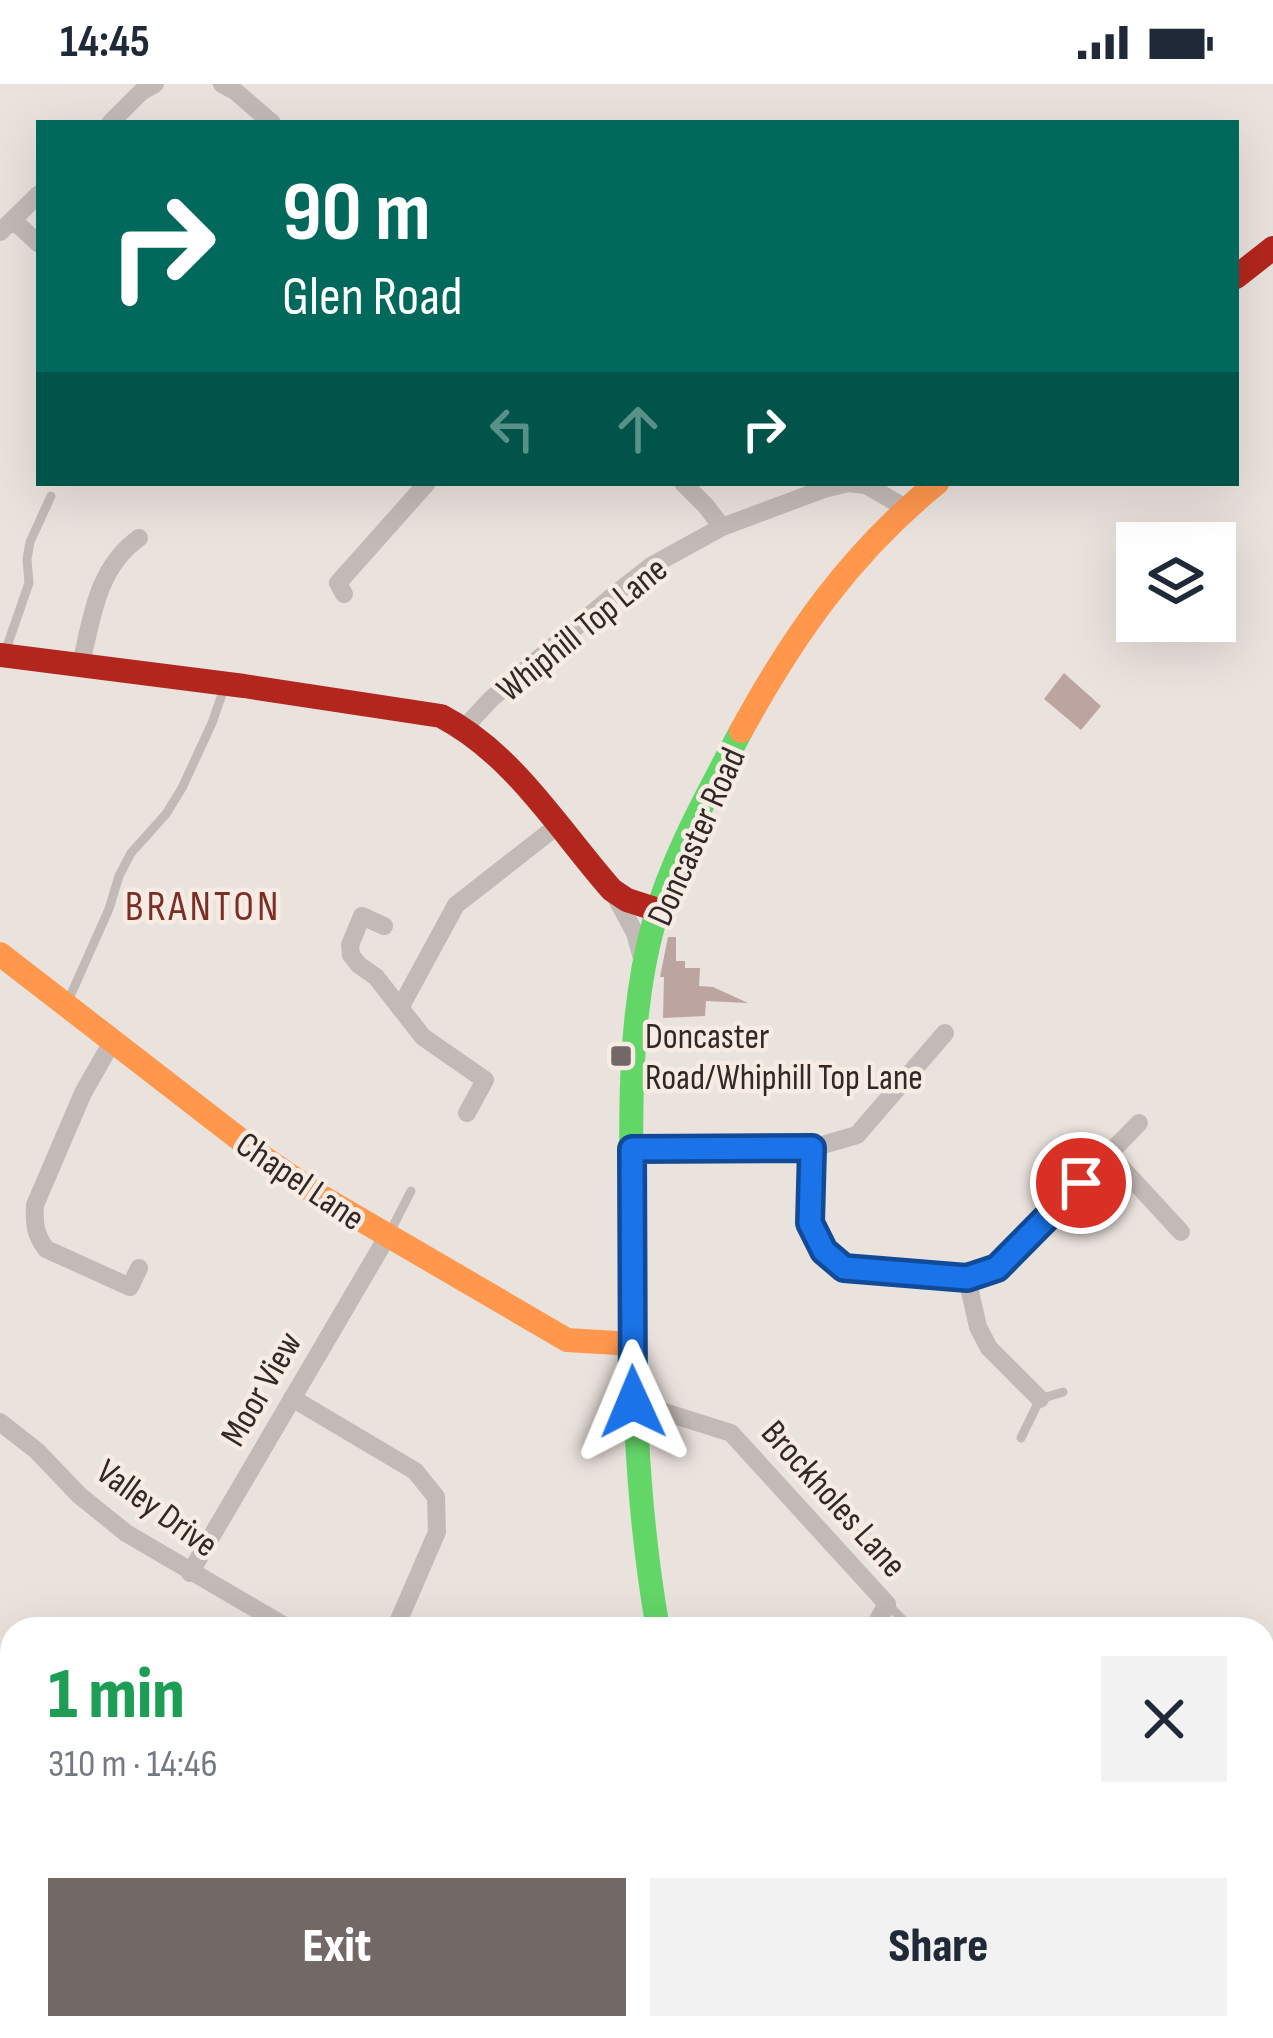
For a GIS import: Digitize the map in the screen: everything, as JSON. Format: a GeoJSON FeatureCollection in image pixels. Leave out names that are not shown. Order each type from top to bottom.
{"type":"FeatureCollection","features":[{"type":"Feature","properties":{"kind":"street"},"geometry":{"type":"LineString","coordinates":[[113,120],[155,84]]}},
{"type":"Feature","properties":{"kind":"street"},"geometry":{"type":"LineString","coordinates":[[222,84],[269,120]]}},
{"type":"Feature","properties":{"kind":"street"},"geometry":{"type":"LineString","coordinates":[[36,197],[6,226],[36,242]]}},
{"type":"Feature","properties":{"kind":"street"},"geometry":{"type":"LineString","coordinates":[[1239,275],[1273,248]]}},
{"type":"Feature","properties":{"kind":"street"},"geometry":{"type":"LineString","coordinates":[[336,585],[424,486]]}},
{"type":"Feature","properties":{"kind":"street"},"geometry":{"type":"LineString","coordinates":[[686,486],[722,527]]}},
{"type":"Feature","properties":{"kind":"street","name":"Whiphill Top Lane"},"geometry":{"type":"LineString","coordinates":[[465,727],[491,699],[651,566],[722,527],[836,486]]}},
{"type":"Feature","properties":{"kind":"street","name":"Whiphill Top Lane"},"geometry":{"type":"LineString","coordinates":[[868,486],[904,507]]}},
{"type":"Feature","properties":{"kind":"street","name":"Doncaster Road"},"geometry":{"type":"LineString","coordinates":[[656,1617],[633,1402],[632,1149],[640,1001],[658,910],[689,833],[737,738],[800,633],[854,559],[904,507],[933,486]]}},
{"type":"Feature","properties":{"kind":"street"},"geometry":{"type":"LineString","coordinates":[[81,664],[103,580],[126,541]]}},
{"type":"Feature","properties":{"kind":"street","name":"Whiphill Top Lane"},"geometry":{"type":"LineString","coordinates":[[2,655],[441,716],[465,727],[522,784],[613,891],[658,910]]}},
{"type":"Feature","properties":{"kind":"street"},"geometry":{"type":"LineString","coordinates":[[400,1008],[456,905],[557,826]]}},
{"type":"Feature","properties":{"kind":"street"},"geometry":{"type":"LineString","coordinates":[[613,891],[635,933],[645,966]]}},
{"type":"Feature","properties":{"kind":"street"},"geometry":{"type":"LineString","coordinates":[[384,926],[353,911],[351,955],[376,977],[434,1047],[490,1083],[467,1113]]}},
{"type":"Feature","properties":{"kind":"street","name":"Chapel Lane"},"geometry":{"type":"LineString","coordinates":[[0,954],[264,1158],[387,1237],[567,1340],[633,1344]]}},
{"type":"Feature","properties":{"kind":"street"},"geometry":{"type":"LineString","coordinates":[[632,1149],[812,1148],[856,1136],[945,1033]]}},
{"type":"Feature","properties":{"kind":"street"},"geometry":{"type":"LineString","coordinates":[[112,1042],[82,1093],[35,1205],[34,1224],[46,1249],[130,1287]]}},
{"type":"Feature","properties":{"kind":"street"},"geometry":{"type":"LineString","coordinates":[[812,1148],[810,1223],[824,1251],[844,1268],[967,1278],[997,1268],[1139,1123]]}},
{"type":"Feature","properties":{"kind":"street"},"geometry":{"type":"LineString","coordinates":[[1109,1154],[1181,1232]]}},
{"type":"Feature","properties":{"kind":"street","name":"Moor View"},"geometry":{"type":"LineString","coordinates":[[190,1573],[387,1237]]}},
{"type":"Feature","properties":{"kind":"street"},"geometry":{"type":"LineString","coordinates":[[121,1309],[139,1268]]}},
{"type":"Feature","properties":{"kind":"street"},"geometry":{"type":"LineString","coordinates":[[967,1278],[978,1327],[989,1348],[1040,1399]]}},
{"type":"Feature","properties":{"kind":"street"},"geometry":{"type":"LineString","coordinates":[[292,1398],[415,1471],[436,1497],[437,1532],[399,1617]]}},
{"type":"Feature","properties":{"kind":"street","name":"Brockholes Lane"},"geometry":{"type":"LineString","coordinates":[[633,1402],[730,1433],[887,1604]]}},
{"type":"Feature","properties":{"kind":"street","name":"Valley Drive"},"geometry":{"type":"LineString","coordinates":[[0,1422],[38,1451],[100,1514],[257,1617]]}},
{"type":"Feature","properties":{"kind":"street"},"geometry":{"type":"LineString","coordinates":[[880,1617],[887,1604]]}},
{"type":"Feature","properties":{"kind":"lane"},"geometry":{"type":"LineString","coordinates":[[2,655],[29,583],[30,542],[51,496]]}},
{"type":"Feature","properties":{"kind":"lane"},"geometry":{"type":"LineString","coordinates":[[66,1006],[110,909],[119,875],[182,788],[225,684]]}},
{"type":"Feature","properties":{"kind":"lane"},"geometry":{"type":"LineString","coordinates":[[387,1237],[411,1191]]}},
{"type":"Feature","properties":{"kind":"lane"},"geometry":{"type":"LineString","coordinates":[[1022,1438],[1040,1399],[1063,1392]]}},
{"type":"Feature","properties":{"kind":"lane","name":"Brockholes Lane"},"geometry":{"type":"LineString","coordinates":[[887,1604],[900,1617]]}},
{"type":"Feature","properties":{"kind":"building"},"geometry":{"type":"Polygon","coordinates":[[[1064,673],[1101,706],[1081,730],[1044,699],[1064,673]]]}},
{"type":"Feature","properties":{"kind":"building"},"geometry":{"type":"Polygon","coordinates":[[[668,937],[676,937],[676,961],[685,961],[685,968],[700,968],[699,986],[713,987],[748,1003],[706,1001],[705,1016],[663,1018],[664,977],[660,977],[668,937]]]}},
{"type":"Feature","properties":{"kind":"traffic: fast"},"geometry":{"type":"LineString","coordinates":[[656,1617],[644,1532],[635,1386],[634,1039],[645,960],[662,897],[741,731]]}},
{"type":"Feature","properties":{"kind":"traffic: slow"},"geometry":{"type":"LineString","coordinates":[[741,731],[827,597],[878,538],[934,486]]}},
{"type":"Feature","properties":{"kind":"traffic: slow"},"geometry":{"type":"LineString","coordinates":[[0,954],[317,1194],[567,1340],[633,1344]]}},
{"type":"Feature","properties":{"kind":"traffic: jam"},"geometry":{"type":"LineString","coordinates":[[1239,275],[1273,248]]}},
{"type":"Feature","properties":{"kind":"traffic: jam"},"geometry":{"type":"LineString","coordinates":[[0,655],[441,716],[513,772],[612,890],[658,910]]}},
{"type":"Feature","properties":{"kind":"place","name":"Doncaster Road/Whiphill Top Lane"},"geometry":{"type":"Point","coordinates":[621,1056]}},
{"type":"Feature","properties":{"kind":"district","name":"BRANTON"},"geometry":{"type":"Point","coordinates":[203,905]}},
{"type":"Feature","properties":{"kind":"route"},"geometry":{"type":"LineString","coordinates":[[633,1402],[632,1149],[812,1148],[810,1223],[824,1251],[844,1268],[967,1278],[997,1268],[1081,1183]]}}]}
